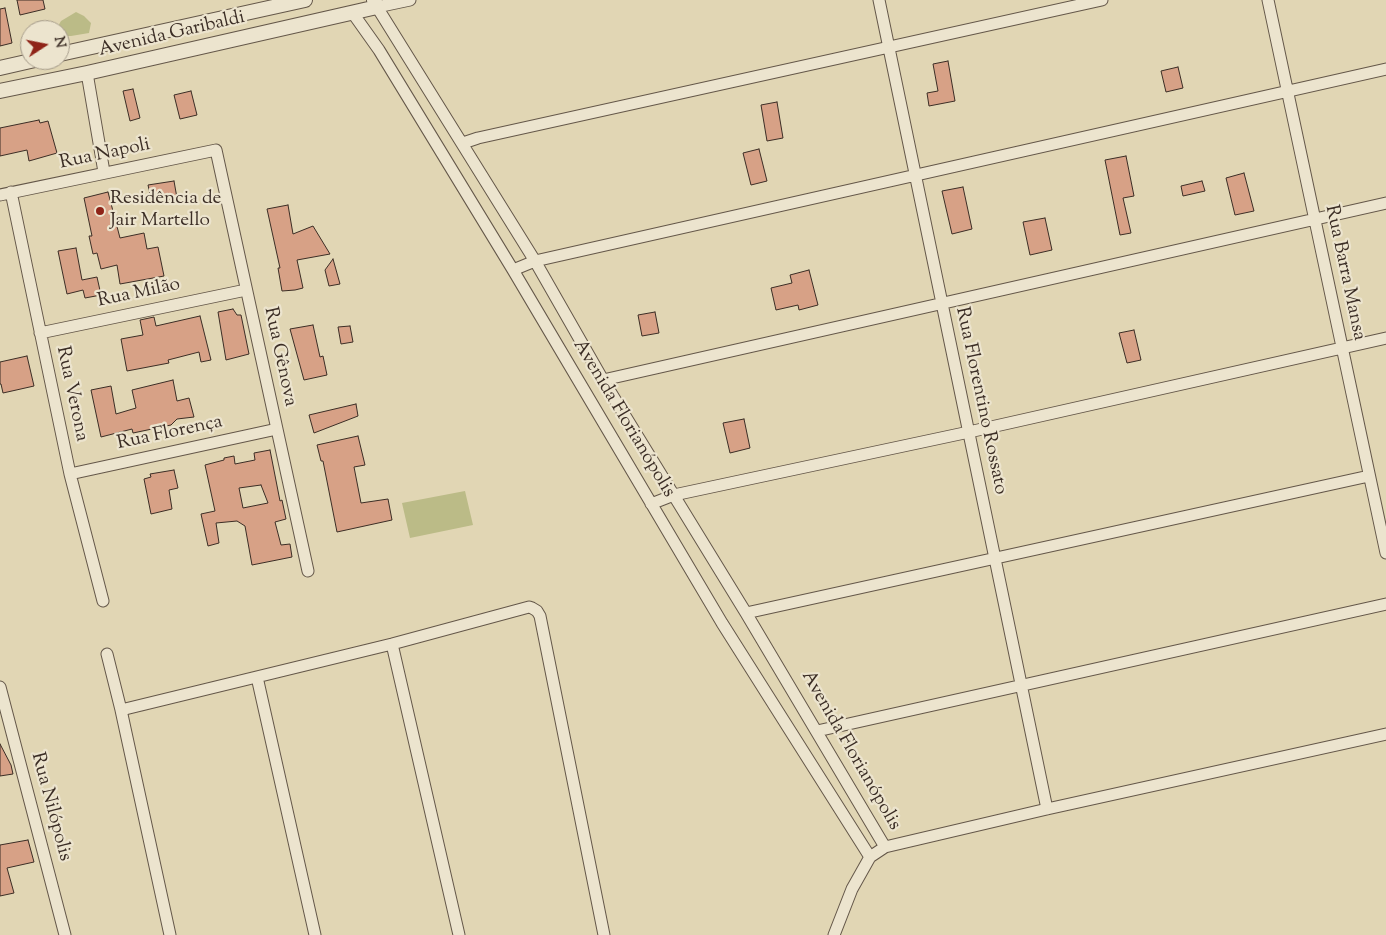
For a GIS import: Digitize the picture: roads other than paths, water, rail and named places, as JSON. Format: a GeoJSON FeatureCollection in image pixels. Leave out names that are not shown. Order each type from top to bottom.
{"type":"FeatureCollection","features":[{"type":"Feature","properties":{"kind":"street","name":"Avenida Garibaldi"},"geometry":{"type":"LineString","coordinates":[[70,52],[305,0]]}},
{"type":"Feature","properties":{"kind":"street","name":"Avenida Garibaldi"},"geometry":{"type":"LineString","coordinates":[[0,91],[87,73],[349,6],[410,0]]}},
{"type":"Feature","properties":{"kind":"street","name":"Rua Florentino Rossato"},"geometry":{"type":"LineString","coordinates":[[879,0],[1047,809]]}},
{"type":"Feature","properties":{"kind":"street"},"geometry":{"type":"LineString","coordinates":[[462,143],[1102,0]]}},
{"type":"Feature","properties":{"kind":"street","name":"Rua Barra Mansa"},"geometry":{"type":"LineString","coordinates":[[1268,0],[1386,553]]}},
{"type":"Feature","properties":{"kind":"street","name":"Avenida Florianópolis"},"geometry":{"type":"LineString","coordinates":[[375,3],[535,261],[603,380],[746,613],[885,847]]}},
{"type":"Feature","properties":{"kind":"street","name":"Avenida Florianópolis"},"geometry":{"type":"LineString","coordinates":[[349,6],[379,50],[513,270],[727,631],[870,856]]}},
{"type":"Feature","properties":{"kind":"street"},"geometry":{"type":"LineString","coordinates":[[82,49],[104,172]]}},
{"type":"Feature","properties":{"kind":"street"},"geometry":{"type":"LineString","coordinates":[[0,68],[20,63]]}},
{"type":"Feature","properties":{"kind":"street"},"geometry":{"type":"LineString","coordinates":[[513,270],[535,261],[1386,69]]}},
{"type":"Feature","properties":{"kind":"street","name":"Rua Napoli"},"geometry":{"type":"LineString","coordinates":[[5,194],[216,150]]}},
{"type":"Feature","properties":{"kind":"street","name":"Rua Gênova"},"geometry":{"type":"LineString","coordinates":[[216,150],[308,572]]}},
{"type":"Feature","properties":{"kind":"street","name":"Rua Verona"},"geometry":{"type":"LineString","coordinates":[[5,194],[40,333],[70,474],[103,601]]}},
{"type":"Feature","properties":{"kind":"street"},"geometry":{"type":"LineString","coordinates":[[603,380],[1386,203]]}},
{"type":"Feature","properties":{"kind":"street","name":"Rua Milão"},"geometry":{"type":"LineString","coordinates":[[40,333],[246,290]]}},
{"type":"Feature","properties":{"kind":"street"},"geometry":{"type":"LineString","coordinates":[[651,504],[674,495],[969,432],[1386,338]]}},
{"type":"Feature","properties":{"kind":"street","name":"Rua Florença"},"geometry":{"type":"LineString","coordinates":[[70,474],[277,429]]}},
{"type":"Feature","properties":{"kind":"street"},"geometry":{"type":"LineString","coordinates":[[746,613],[1369,476]]}},
{"type":"Feature","properties":{"kind":"street"},"geometry":{"type":"LineString","coordinates":[[817,731],[1386,604]]}},
{"type":"Feature","properties":{"kind":"street"},"geometry":{"type":"LineString","coordinates":[[121,710],[392,644],[529,607],[537,611],[540,616],[604,935]]}},
{"type":"Feature","properties":{"kind":"street"},"geometry":{"type":"LineString","coordinates":[[392,644],[459,935]]}},
{"type":"Feature","properties":{"kind":"street"},"geometry":{"type":"LineString","coordinates":[[106,654],[121,710],[170,935]]}},
{"type":"Feature","properties":{"kind":"street"},"geometry":{"type":"LineString","coordinates":[[257,676],[315,935]]}},
{"type":"Feature","properties":{"kind":"street","name":"Rua Nilópolis"},"geometry":{"type":"LineString","coordinates":[[0,687],[65,935]]}},
{"type":"Feature","properties":{"kind":"street"},"geometry":{"type":"LineString","coordinates":[[834,935],[852,889],[870,856],[885,847],[1386,734]]}},
{"type":"Feature","properties":{"kind":"place","name":"Residência de Jair Martello"},"geometry":{"type":"Point","coordinates":[100,211]}}]}
